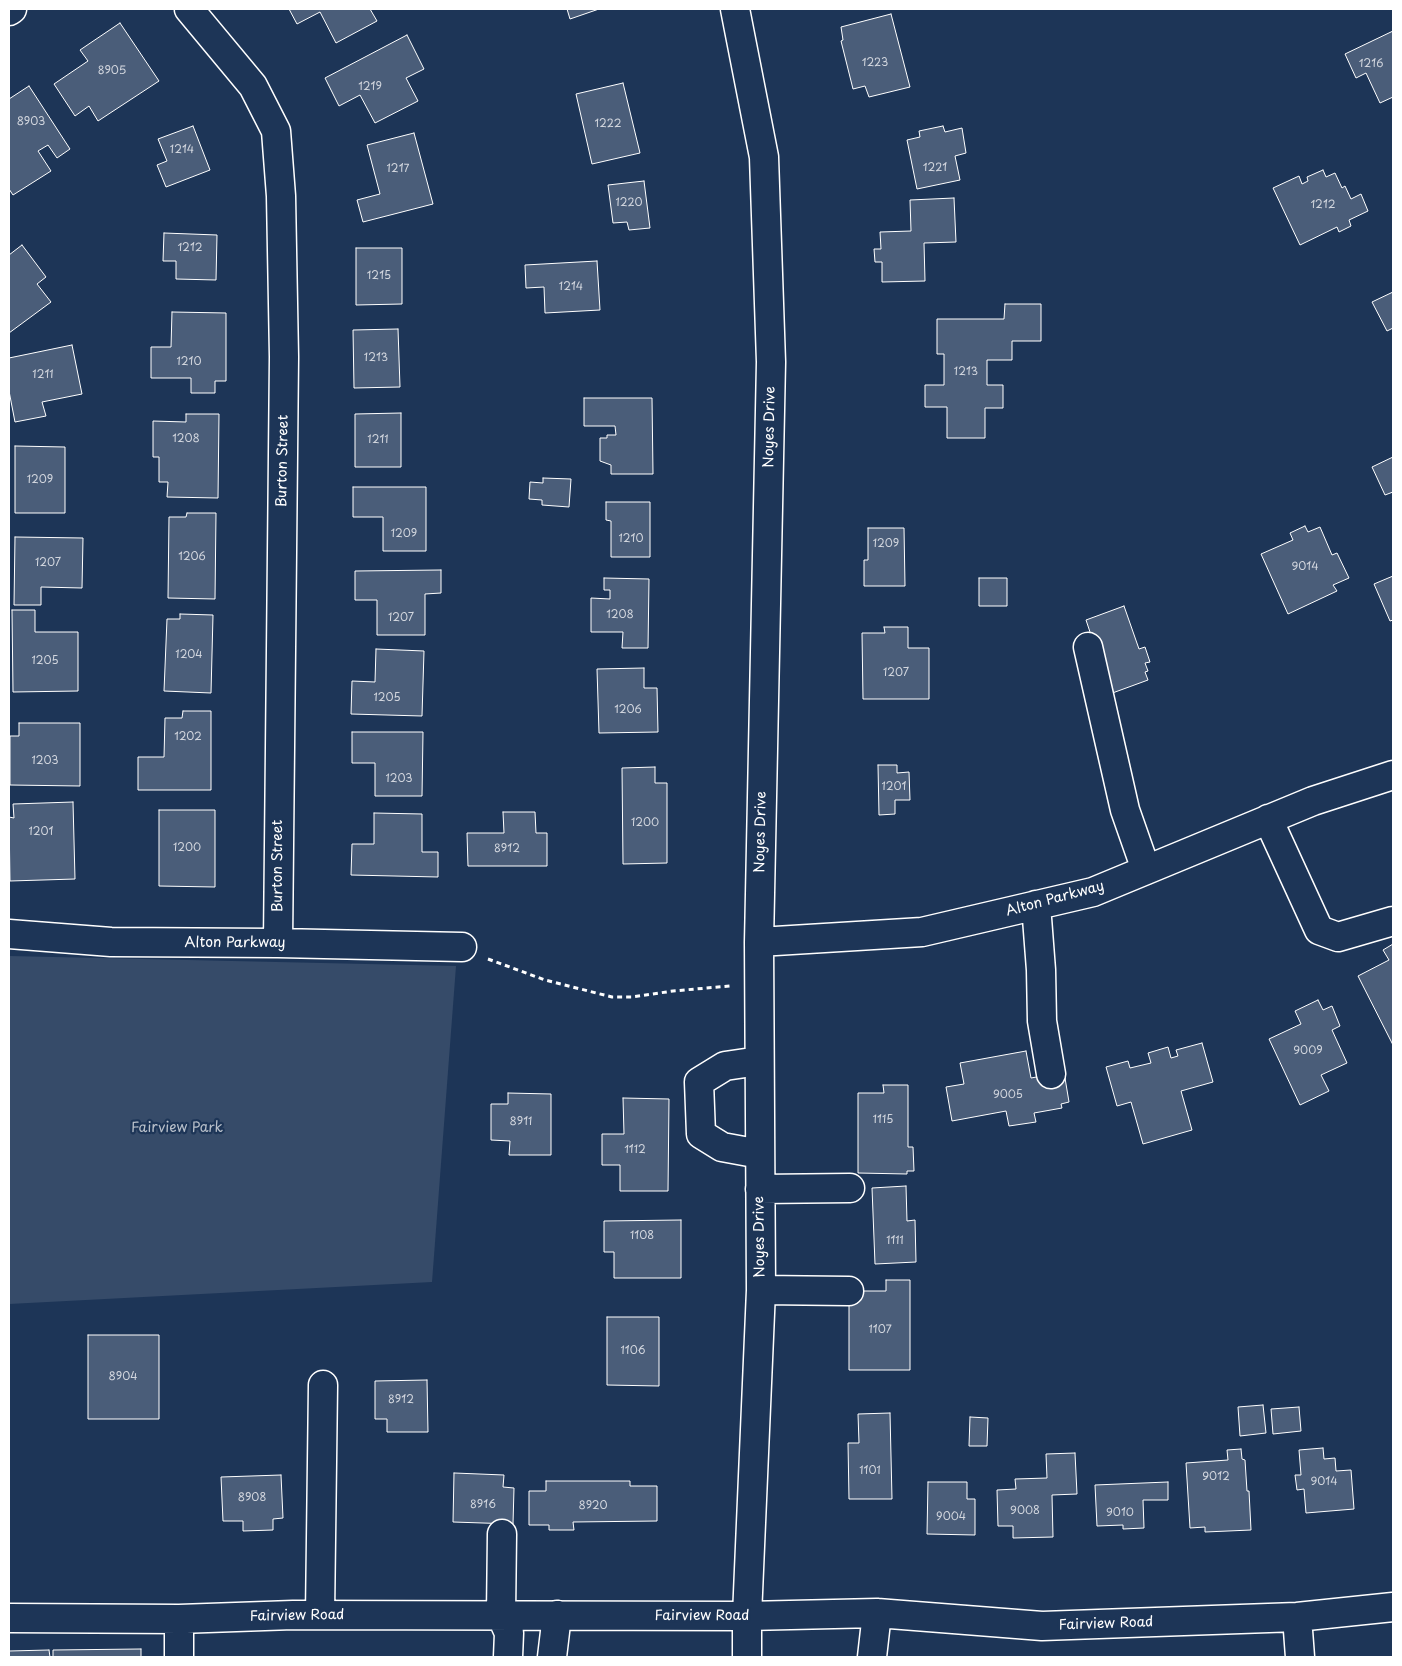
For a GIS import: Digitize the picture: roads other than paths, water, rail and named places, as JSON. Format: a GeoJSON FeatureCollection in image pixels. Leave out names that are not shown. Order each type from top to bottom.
{"type":"FeatureCollection","features":[{"type":"Feature","properties":{"kind":"street","name":"Burton Street"},"geometry":{"type":"LineString","coordinates":[[189,9],[253,86],[276,131],[281,196],[284,357],[278,943]]}},
{"type":"Feature","properties":{"kind":"street","name":"Noyes Drive"},"geometry":{"type":"LineString","coordinates":[[735,9],[764,157],[771,362],[758,982],[761,1290],[747,1616],[747,1657]]}},
{"type":"Feature","properties":{"kind":"street"},"geometry":{"type":"LineString","coordinates":[[1088,647],[1125,810],[1146,870]]}},
{"type":"Feature","properties":{"kind":"street","name":"Alton Parkway"},"geometry":{"type":"LineString","coordinates":[[759,942],[922,932],[1093,892],[1313,801],[1393,775]]}},
{"type":"Feature","properties":{"kind":"street"},"geometry":{"type":"LineString","coordinates":[[1268,819],[1319,930],[1338,937],[1393,920]]}},
{"type":"Feature","properties":{"kind":"street"},"geometry":{"type":"LineString","coordinates":[[1036,905],[1041,970],[1042,1021],[1051,1074]]}},
{"type":"Feature","properties":{"kind":"street","name":"Alton Parkway"},"geometry":{"type":"LineString","coordinates":[[9,934],[110,942],[462,947]]}},
{"type":"Feature","properties":{"kind":"street"},"geometry":{"type":"LineString","coordinates":[[759,1061],[725,1066],[699,1082],[700,1134],[722,1147],[760,1154]]}},
{"type":"Feature","properties":{"kind":"street"},"geometry":{"type":"LineString","coordinates":[[760,1189],[850,1188]]}},
{"type":"Feature","properties":{"kind":"street"},"geometry":{"type":"LineString","coordinates":[[761,1290],[849,1291]]}},
{"type":"Feature","properties":{"kind":"street"},"geometry":{"type":"LineString","coordinates":[[320,1615],[323,1385]]}},
{"type":"Feature","properties":{"kind":"street"},"geometry":{"type":"LineString","coordinates":[[502,1534],[501,1615],[509,1633],[508,1657]]}},
{"type":"Feature","properties":{"kind":"street","name":"Fairview Road"},"geometry":{"type":"LineString","coordinates":[[9,1618],[179,1620],[320,1615],[747,1616],[876,1613],[1042,1626],[1297,1617],[1393,1607]]}},
{"type":"Feature","properties":{"kind":"street"},"geometry":{"type":"LineString","coordinates":[[872,1657],[876,1613]]}},
{"type":"Feature","properties":{"kind":"street"},"geometry":{"type":"LineString","coordinates":[[552,1657],[557,1615]]}},
{"type":"Feature","properties":{"kind":"street"},"geometry":{"type":"LineString","coordinates":[[1297,1617],[1300,1657]]}},
{"type":"Feature","properties":{"kind":"street"},"geometry":{"type":"LineString","coordinates":[[179,1620],[179,1657]]}},
{"type":"Feature","properties":{"kind":"park label","name":"Fairview Park"},"geometry":{"type":"Point","coordinates":[177,1128]}}]}
